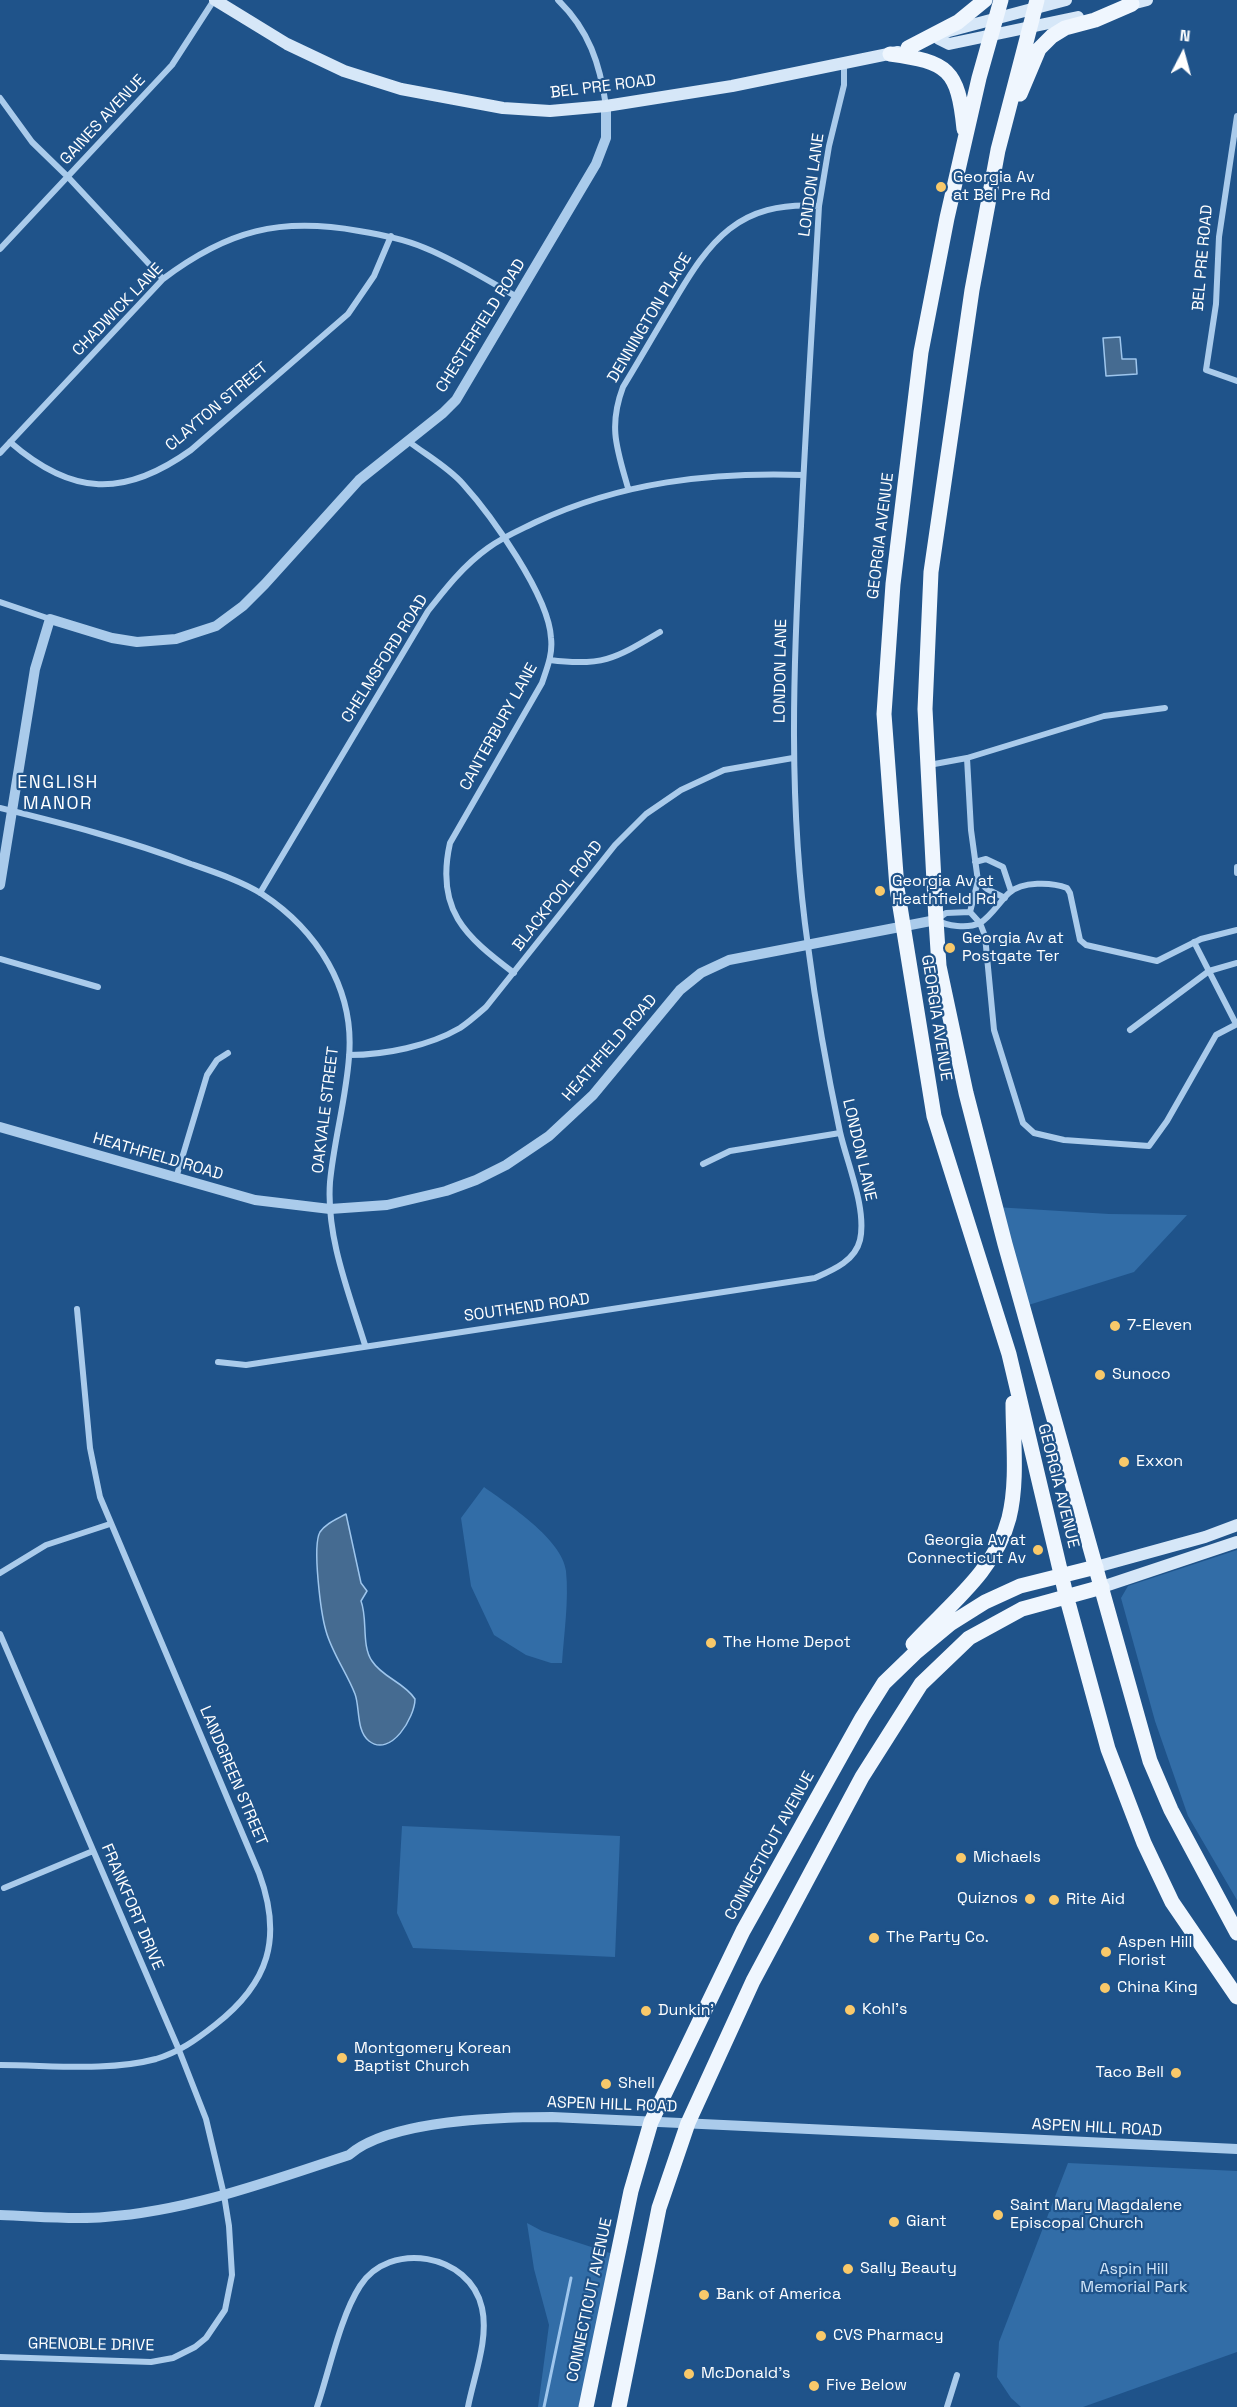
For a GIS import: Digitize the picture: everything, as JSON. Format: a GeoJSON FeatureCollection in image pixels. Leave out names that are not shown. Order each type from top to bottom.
{"type":"FeatureCollection","features":[{"type":"Feature","properties":{"kind":"main road","name":"BEL PRE ROAD"},"geometry":{"type":"LineString","coordinates":[[215,0],[286,44],[344,71],[401,89],[503,108],[550,111],[606,106],[844,64],[890,54],[939,39],[945,32],[995,19],[1036,4],[1066,0]]}},
{"type":"Feature","properties":{"kind":"main road"},"geometry":{"type":"LineString","coordinates":[[908,48],[958,22],[985,0]]}},
{"type":"Feature","properties":{"kind":"main road","name":"GEORGIA AVENUE"},"geometry":{"type":"LineString","coordinates":[[1001,0],[990,36],[947,218],[921,351],[886,664],[884,714],[902,927],[934,1116],[1014,1376],[1066,1595],[1108,1749],[1144,1843],[1172,1902],[1237,1997]]}},
{"type":"Feature","properties":{"kind":"main road","name":"BEL PRE ROAD"},"geometry":{"type":"LineString","coordinates":[[939,39],[949,44],[1140,2]]}},
{"type":"Feature","properties":{"kind":"main road"},"geometry":{"type":"LineString","coordinates":[[999,144],[1039,49],[1065,28],[1095,20],[1140,2]]}},
{"type":"Feature","properties":{"kind":"main road","name":"GEORGIA AVENUE"},"geometry":{"type":"LineString","coordinates":[[1036,4],[999,144],[972,290],[931,572],[925,709],[926,765],[939,966],[966,1093],[1005,1244],[1150,1761],[1171,1810],[1237,1933]]}},
{"type":"Feature","properties":{"kind":"main road"},"geometry":{"type":"LineString","coordinates":[[890,54],[924,59],[946,69],[961,95],[965,146]]}},
{"type":"Feature","properties":{"kind":"main road"},"geometry":{"type":"LineString","coordinates":[[884,1683],[905,1653],[986,1567],[1000,1545],[1010,1516],[1013,1489],[1014,1376]]}},
{"type":"Feature","properties":{"kind":"main road","name":"CONNECTICUT AVENUE"},"geometry":{"type":"LineString","coordinates":[[586,2407],[631,2191],[651,2122],[743,1931],[841,1753],[884,1683],[931,1639],[985,1602],[1020,1586],[1205,1537],[1237,1525]]}},
{"type":"Feature","properties":{"kind":"main road"},"geometry":{"type":"LineString","coordinates":[[619,2407],[659,2208],[687,2123],[753,1981],[799,1892],[862,1777],[913,1695],[931,1673],[969,1638],[1010,1614],[1066,1595],[1102,1587],[1237,1542]]}},
{"type":"Feature","properties":{"kind":"street","name":"GAINES AVENUE"},"geometry":{"type":"LineString","coordinates":[[0,249],[172,64],[215,0]]}},
{"type":"Feature","properties":{"kind":"street","name":"CHESTERFIELD ROAD"},"geometry":{"type":"LineString","coordinates":[[0,602],[112,638],[137,642],[176,639],[216,626],[243,606],[265,584],[359,480],[456,400],[596,164],[606,138],[606,106],[594,48],[574,16],[558,0]]}},
{"type":"Feature","properties":{"kind":"street","name":"LONDON LANE"},"geometry":{"type":"LineString","coordinates":[[838,1268],[851,1256],[860,1242],[861,1217],[840,1133],[807,944],[798,849],[793,758],[794,648],[819,206],[829,146],[844,85],[844,64]]}},
{"type":"Feature","properties":{"kind":"street"},"geometry":{"type":"LineString","coordinates":[[0,98],[32,142],[164,279]]}},
{"type":"Feature","properties":{"kind":"street","name":"BEL PRE ROAD"},"geometry":{"type":"LineString","coordinates":[[1237,116],[1219,237],[1216,304],[1206,370],[1237,381]]}},
{"type":"Feature","properties":{"kind":"street","name":"DENNINGTON PLACE"},"geometry":{"type":"LineString","coordinates":[[628,488],[617,450],[615,409],[623,387],[699,258],[723,233],[755,214],[796,204],[819,206]]}},
{"type":"Feature","properties":{"kind":"street","name":"CHADWICK LANE"},"geometry":{"type":"LineString","coordinates":[[0,453],[164,279],[210,248],[265,229],[295,224],[324,225],[391,236],[448,258],[517,297]]}},
{"type":"Feature","properties":{"kind":"street","name":"CLAYTON STREET"},"geometry":{"type":"LineString","coordinates":[[10,442],[34,463],[53,474],[81,483],[112,484],[132,481],[163,470],[191,450],[348,314],[374,276],[391,236]]}},
{"type":"Feature","properties":{"kind":"street","name":"CANTERBURY LANE"},"geometry":{"type":"LineString","coordinates":[[408,441],[462,482],[504,538],[545,611],[551,638],[550,660],[542,683],[450,843],[445,868],[450,903],[466,934],[514,973]]}},
{"type":"Feature","properties":{"kind":"street","name":"CHELMSFORD ROAD"},"geometry":{"type":"LineString","coordinates":[[260,893],[428,611],[458,574],[504,538],[566,508],[628,488],[698,476],[748,473],[804,475]]}},
{"type":"Feature","properties":{"kind":"street"},"geometry":{"type":"LineString","coordinates":[[0,885],[5,809],[35,669],[50,619]]}},
{"type":"Feature","properties":{"kind":"street"},"geometry":{"type":"LineString","coordinates":[[550,660],[582,664],[601,663],[621,655],[660,632]]}},
{"type":"Feature","properties":{"kind":"street"},"geometry":{"type":"LineString","coordinates":[[926,765],[967,758],[1083,721],[1165,708]]}},
{"type":"Feature","properties":{"kind":"street","name":"BLACKPOOL ROAD"},"geometry":{"type":"LineString","coordinates":[[349,1055],[371,1055],[398,1049],[460,1028],[486,1007],[615,844],[646,814],[681,790],[724,770],[793,758]]}},
{"type":"Feature","properties":{"kind":"street"},"geometry":{"type":"LineString","coordinates":[[967,758],[978,880],[970,912]]}},
{"type":"Feature","properties":{"kind":"street","name":"OAKVALE STREET"},"geometry":{"type":"LineString","coordinates":[[5,809],[77,826],[143,846],[260,893],[298,922],[325,956],[343,997],[347,1018],[349,1055],[330,1183],[330,1209],[333,1234],[365,1345]]}},
{"type":"Feature","properties":{"kind":"street"},"geometry":{"type":"LineString","coordinates":[[975,862],[986,859],[1003,867],[1011,891]]}},
{"type":"Feature","properties":{"kind":"street"},"geometry":{"type":"LineString","coordinates":[[1237,867],[1237,873]]}},
{"type":"Feature","properties":{"kind":"street"},"geometry":{"type":"LineString","coordinates":[[978,880],[987,889],[1005,898]]}},
{"type":"Feature","properties":{"kind":"street"},"geometry":{"type":"LineString","coordinates":[[970,912],[946,913],[936,920],[948,926],[980,923],[1011,891],[1022,886],[1067,888],[1080,940],[1101,950],[1157,961],[1194,942],[1237,930]]}},
{"type":"Feature","properties":{"kind":"street"},"geometry":{"type":"LineString","coordinates":[[970,912],[980,923],[985,936],[992,1014],[1002,1062],[1023,1123],[1034,1133],[1080,1142],[1149,1146],[1167,1121],[1216,1035],[1237,1024],[1194,942]]}},
{"type":"Feature","properties":{"kind":"street","name":"HEATHFIELD ROAD"},"geometry":{"type":"LineString","coordinates":[[0,1127],[255,1200],[330,1209],[387,1205],[446,1191],[506,1165],[549,1137],[593,1095],[680,990],[701,973],[729,960],[936,920]]}},
{"type":"Feature","properties":{"kind":"street"},"geometry":{"type":"LineString","coordinates":[[0,959],[98,987]]}},
{"type":"Feature","properties":{"kind":"street"},"geometry":{"type":"LineString","coordinates":[[1130,1030],[1209,970],[1237,963]]}},
{"type":"Feature","properties":{"kind":"street"},"geometry":{"type":"LineString","coordinates":[[176,1178],[207,1075],[217,1060],[228,1053]]}},
{"type":"Feature","properties":{"kind":"street"},"geometry":{"type":"LineString","coordinates":[[703,1164],[730,1151],[840,1133]]}},
{"type":"Feature","properties":{"kind":"street","name":"SOUTHEND ROAD"},"geometry":{"type":"LineString","coordinates":[[218,1362],[246,1365],[365,1345],[798,1281],[815,1278],[838,1268]]}},
{"type":"Feature","properties":{"kind":"street","name":"LANDGREEN STREET"},"geometry":{"type":"LineString","coordinates":[[0,2065],[111,2065],[154,2059],[179,2050],[229,2014],[255,1985],[268,1954],[273,1924],[268,1896],[260,1873],[100,1497],[90,1448],[77,1309]]}},
{"type":"Feature","properties":{"kind":"street"},"geometry":{"type":"LineString","coordinates":[[0,1573],[46,1545],[110,1524]]}},
{"type":"Feature","properties":{"kind":"street","name":"FRANKFORT DRIVE"},"geometry":{"type":"LineString","coordinates":[[0,1634],[179,2050],[206,2119],[224,2195]]}},
{"type":"Feature","properties":{"kind":"street"},"geometry":{"type":"LineString","coordinates":[[4,1888],[93,1851]]}},
{"type":"Feature","properties":{"kind":"street","name":"ASPEN HILL ROAD"},"geometry":{"type":"LineString","coordinates":[[0,2215],[104,2217],[163,2210],[224,2195],[350,2156],[360,2146],[385,2137],[435,2125],[487,2118],[552,2117],[1237,2149]]}},
{"type":"Feature","properties":{"kind":"street","name":"GRENOBLE DRIVE"},"geometry":{"type":"LineString","coordinates":[[0,2356],[151,2362],[172,2358],[195,2347],[216,2326],[225,2310],[230,2294],[229,2226],[224,2195]]}},
{"type":"Feature","properties":{"kind":"street"},"geometry":{"type":"LineString","coordinates":[[317,2407],[348,2312],[360,2286],[387,2263],[411,2257],[435,2260],[453,2268],[478,2298],[484,2332],[468,2407]]}},
{"type":"Feature","properties":{"kind":"street"},"geometry":{"type":"LineString","coordinates":[[947,2407],[957,2376]]}},
{"type":"Feature","properties":{"kind":"green space"},"geometry":{"type":"Polygon","coordinates":[[[995,1207],[1109,1214],[1187,1215],[1134,1272],[1022,1307],[995,1207]]]}},
{"type":"Feature","properties":{"kind":"green space"},"geometry":{"type":"Polygon","coordinates":[[[484,1487],[533,1524],[545,1535],[563,1559],[567,1594],[562,1663],[551,1663],[526,1655],[494,1635],[471,1586],[461,1518],[484,1487]]]}},
{"type":"Feature","properties":{"kind":"green space"},"geometry":{"type":"Polygon","coordinates":[[[1237,1550],[1237,1900],[1188,1816],[1155,1721],[1121,1598],[1128,1586],[1237,1550]]]}},
{"type":"Feature","properties":{"kind":"green space"},"geometry":{"type":"Polygon","coordinates":[[[402,1826],[620,1836],[615,1957],[413,1948],[397,1913],[402,1826]]]}},
{"type":"Feature","properties":{"kind":"green space","name":"Aspin Hill Memorial Park"},"geometry":{"type":"Polygon","coordinates":[[[1068,2163],[1237,2171],[1237,2352],[1083,2407],[1021,2407],[1011,2398],[997,2377],[999,2342],[1068,2163]]]}},
{"type":"Feature","properties":{"kind":"green space"},"geometry":{"type":"Polygon","coordinates":[[[527,2223],[542,2231],[616,2255],[586,2407],[538,2407],[549,2325],[534,2269],[527,2223]]]}},
{"type":"Feature","properties":{"kind":"shaded area"},"geometry":{"type":"Polygon","coordinates":[[[1120,337],[1122,359],[1136,359],[1137,374],[1106,376],[1103,338],[1120,337]]]}},
{"type":"Feature","properties":{"kind":"shaded area"},"geometry":{"type":"Polygon","coordinates":[[[346,1514],[361,1583],[367,1591],[361,1601],[369,1655],[377,1667],[405,1688],[415,1699],[406,1725],[393,1740],[385,1744],[377,1745],[369,1741],[362,1731],[357,1699],[329,1639],[322,1610],[317,1565],[320,1532],[325,1526],[346,1514]]]}},
{"type":"Feature","properties":{"kind":"waterway"},"geometry":{"type":"LineString","coordinates":[[544,2407],[571,2278]]}},
{"type":"Feature","properties":{"kind":"place","name":"Georgia Av at Bel Pre Rd"},"geometry":{"type":"Point","coordinates":[941,187]}},
{"type":"Feature","properties":{"kind":"place","name":"Georgia Av at Heathfield Rd"},"geometry":{"type":"Point","coordinates":[880,891]}},
{"type":"Feature","properties":{"kind":"place","name":"Georgia Av at Postgate Ter"},"geometry":{"type":"Point","coordinates":[950,948]}},
{"type":"Feature","properties":{"kind":"place","name":"7-Eleven"},"geometry":{"type":"Point","coordinates":[1115,1326]}},
{"type":"Feature","properties":{"kind":"place","name":"Sunoco"},"geometry":{"type":"Point","coordinates":[1100,1375]}},
{"type":"Feature","properties":{"kind":"place","name":"Exxon"},"geometry":{"type":"Point","coordinates":[1124,1462]}},
{"type":"Feature","properties":{"kind":"place","name":"Georgia Av at Connecticut Av"},"geometry":{"type":"Point","coordinates":[1038,1550]}},
{"type":"Feature","properties":{"kind":"place","name":"The Home Depot"},"geometry":{"type":"Point","coordinates":[711,1643]}},
{"type":"Feature","properties":{"kind":"place","name":"Michaels"},"geometry":{"type":"Point","coordinates":[961,1858]}},
{"type":"Feature","properties":{"kind":"place","name":"Quiznos"},"geometry":{"type":"Point","coordinates":[1030,1899]}},
{"type":"Feature","properties":{"kind":"place","name":"Rite Aid"},"geometry":{"type":"Point","coordinates":[1054,1900]}},
{"type":"Feature","properties":{"kind":"place","name":"The Party Co."},"geometry":{"type":"Point","coordinates":[874,1938]}},
{"type":"Feature","properties":{"kind":"place","name":"Aspen Hill Florist"},"geometry":{"type":"Point","coordinates":[1106,1952]}},
{"type":"Feature","properties":{"kind":"place","name":"China King"},"geometry":{"type":"Point","coordinates":[1105,1988]}},
{"type":"Feature","properties":{"kind":"place","name":"Kohl's"},"geometry":{"type":"Point","coordinates":[850,2010]}},
{"type":"Feature","properties":{"kind":"place","name":"Dunkin'"},"geometry":{"type":"Point","coordinates":[646,2011]}},
{"type":"Feature","properties":{"kind":"place","name":"Montgomery Korean Baptist Church"},"geometry":{"type":"Point","coordinates":[342,2058]}},
{"type":"Feature","properties":{"kind":"place","name":"Taco Bell"},"geometry":{"type":"Point","coordinates":[1176,2073]}},
{"type":"Feature","properties":{"kind":"place","name":"Shell"},"geometry":{"type":"Point","coordinates":[606,2084]}},
{"type":"Feature","properties":{"kind":"place","name":"Saint Mary Magdalene Episcopal Church"},"geometry":{"type":"Point","coordinates":[998,2215]}},
{"type":"Feature","properties":{"kind":"place","name":"Giant"},"geometry":{"type":"Point","coordinates":[894,2222]}},
{"type":"Feature","properties":{"kind":"place","name":"Sally Beauty"},"geometry":{"type":"Point","coordinates":[848,2269]}},
{"type":"Feature","properties":{"kind":"place","name":"Bank of America"},"geometry":{"type":"Point","coordinates":[704,2295]}},
{"type":"Feature","properties":{"kind":"place","name":"CVS Pharmacy"},"geometry":{"type":"Point","coordinates":[821,2336]}},
{"type":"Feature","properties":{"kind":"place","name":"McDonald's"},"geometry":{"type":"Point","coordinates":[689,2374]}},
{"type":"Feature","properties":{"kind":"place","name":"Five Below"},"geometry":{"type":"Point","coordinates":[814,2386]}},
{"type":"Feature","properties":{"kind":"district","name":"ENGLISH MANOR"},"geometry":{"type":"Point","coordinates":[58,793]}}]}
